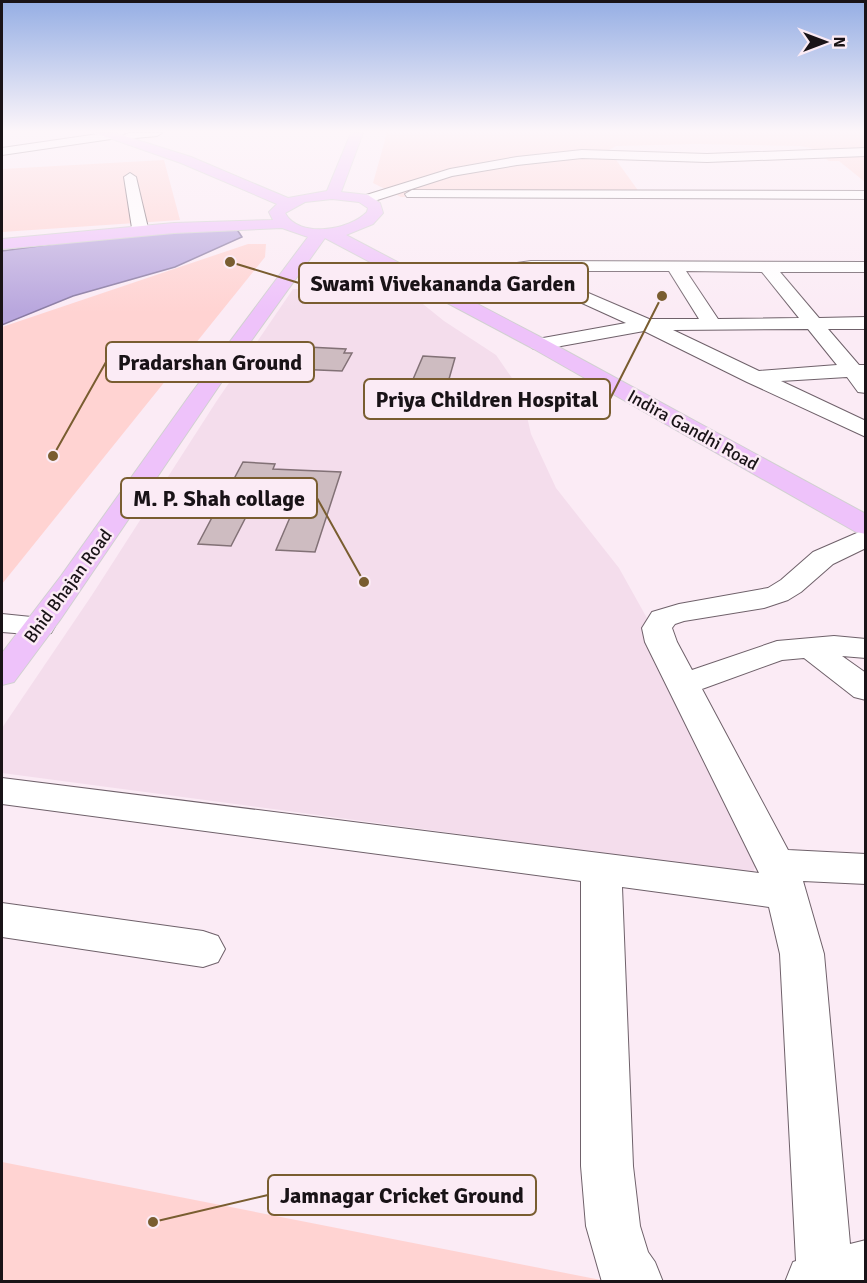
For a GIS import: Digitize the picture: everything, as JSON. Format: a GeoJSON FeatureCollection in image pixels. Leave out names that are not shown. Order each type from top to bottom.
{"type":"FeatureCollection","features":[{"type":"Feature","properties":{"kind":"main road"},"geometry":{"type":"LineString","coordinates":[[248,193],[288,214],[332,232],[366,224],[376,209],[363,193]]}},
{"type":"Feature","properties":{"kind":"main road"},"geometry":{"type":"LineString","coordinates":[[2,242],[174,228],[288,214],[336,193]]}},
{"type":"Feature","properties":{"kind":"main road"},"geometry":{"type":"LineString","coordinates":[[2,242],[288,214]]}},
{"type":"Feature","properties":{"kind":"main road","name":"Bhid Bhajan Road"},"geometry":{"type":"LineString","coordinates":[[2,675],[15,629],[284,262],[292,246],[288,214]]}},
{"type":"Feature","properties":{"kind":"main road","name":"Bhid Bhajan Road"},"geometry":{"type":"LineString","coordinates":[[15,629],[107,533],[182,423],[312,242],[332,232]]}},
{"type":"Feature","properties":{"kind":"main road","name":"Indira Gandhi Road"},"geometry":{"type":"LineString","coordinates":[[332,232],[435,280],[866,526]]}},
{"type":"Feature","properties":{"kind":"main road","name":"Indira Gandhi Road"},"geometry":{"type":"LineString","coordinates":[[332,232],[866,512]]}},
{"type":"Feature","properties":{"kind":"street"},"geometry":{"type":"LineString","coordinates":[[133,193],[140,228]]}},
{"type":"Feature","properties":{"kind":"street"},"geometry":{"type":"LineString","coordinates":[[376,209],[392,193]]}},
{"type":"Feature","properties":{"kind":"street"},"geometry":{"type":"LineString","coordinates":[[399,193],[414,195],[866,195]]}},
{"type":"Feature","properties":{"kind":"street"},"geometry":{"type":"LineString","coordinates":[[592,266],[610,309]]}},
{"type":"Feature","properties":{"kind":"street"},"geometry":{"type":"LineString","coordinates":[[435,280],[514,267],[767,267],[862,270]]}},
{"type":"Feature","properties":{"kind":"street"},"geometry":{"type":"LineString","coordinates":[[514,267],[646,324],[866,430]]}},
{"type":"Feature","properties":{"kind":"street"},"geometry":{"type":"LineString","coordinates":[[675,267],[712,324]]}},
{"type":"Feature","properties":{"kind":"street"},"geometry":{"type":"LineString","coordinates":[[767,267],[861,377]]}},
{"type":"Feature","properties":{"kind":"street"},"geometry":{"type":"LineString","coordinates":[[546,343],[646,324],[866,323]]}},
{"type":"Feature","properties":{"kind":"street"},"geometry":{"type":"LineString","coordinates":[[754,378],[818,371],[861,377]]}},
{"type":"Feature","properties":{"kind":"street"},"geometry":{"type":"LineString","coordinates":[[834,1276],[802,954],[782,879],[661,642],[657,628],[663,618],[679,613],[764,599],[778,594],[791,586],[823,558],[866,537]]}},
{"type":"Feature","properties":{"kind":"street"},"geometry":{"type":"LineString","coordinates":[[683,684],[777,651],[834,646],[866,649]]}},
{"type":"Feature","properties":{"kind":"street"},"geometry":{"type":"LineString","coordinates":[[811,648],[866,690]]}},
{"type":"Feature","properties":{"kind":"street"},"geometry":{"type":"LineString","coordinates":[[2,792],[601,868],[782,879],[866,869]]}},
{"type":"Feature","properties":{"kind":"street"},"geometry":{"type":"LineString","coordinates":[[601,868],[607,1166],[613,1226],[624,1267],[635,1281]]}},
{"type":"Feature","properties":{"kind":"street"},"geometry":{"type":"LineString","coordinates":[[2,920],[203,949]]}},
{"type":"Feature","properties":{"kind":"shaded area"},"geometry":{"type":"Polygon","coordinates":[[[2,193],[173,193],[180,220],[2,232],[2,193]]]}},
{"type":"Feature","properties":{"kind":"shaded area"},"geometry":{"type":"Polygon","coordinates":[[[393,193],[640,193],[642,196],[401,197],[393,193]]]}},
{"type":"Feature","properties":{"kind":"shaded area"},"geometry":{"type":"Polygon","coordinates":[[[236,228],[242,237],[175,267],[73,296],[2,325],[2,251],[105,237],[236,228]]]}},
{"type":"Feature","properties":{"kind":"shaded area"},"geometry":{"type":"Polygon","coordinates":[[[248,244],[266,244],[265,257],[2,584],[2,327],[248,244]]]}},
{"type":"Feature","properties":{"kind":"shaded area"},"geometry":{"type":"Polygon","coordinates":[[[293,289],[398,290],[413,296],[444,321],[496,355],[521,391],[531,434],[556,488],[619,568],[667,654],[760,849],[753,873],[2,773],[2,728],[293,289]]]}},
{"type":"Feature","properties":{"kind":"shaded area"},"geometry":{"type":"Polygon","coordinates":[[[2,1162],[606,1281],[2,1281],[2,1162]]]}},
{"type":"Feature","properties":{"kind":"building"},"geometry":{"type":"Polygon","coordinates":[[[308,347],[346,349],[344,353],[352,353],[342,371],[295,369],[308,347]]]}},
{"type":"Feature","properties":{"kind":"building"},"geometry":{"type":"Polygon","coordinates":[[[423,356],[455,358],[447,386],[411,384],[423,356]]]}},
{"type":"Feature","properties":{"kind":"building"},"geometry":{"type":"Polygon","coordinates":[[[243,462],[275,464],[273,469],[341,472],[315,552],[276,550],[291,515],[248,513],[231,546],[198,544],[217,508],[203,508],[213,489],[228,490],[243,462]]]}},
{"type":"Feature","properties":{"kind":"place","name":"Swami Vivekananda Garden"},"geometry":{"type":"Point","coordinates":[230,262]}},
{"type":"Feature","properties":{"kind":"place","name":"Priya Children Hospital"},"geometry":{"type":"Point","coordinates":[662,296]}},
{"type":"Feature","properties":{"kind":"place","name":"Pradarshan Ground"},"geometry":{"type":"Point","coordinates":[53,456]}},
{"type":"Feature","properties":{"kind":"place","name":"M. P. Shah collage"},"geometry":{"type":"Point","coordinates":[364,582]}},
{"type":"Feature","properties":{"kind":"place","name":"Jamnagar Cricket Ground"},"geometry":{"type":"Point","coordinates":[153,1222]}}]}
